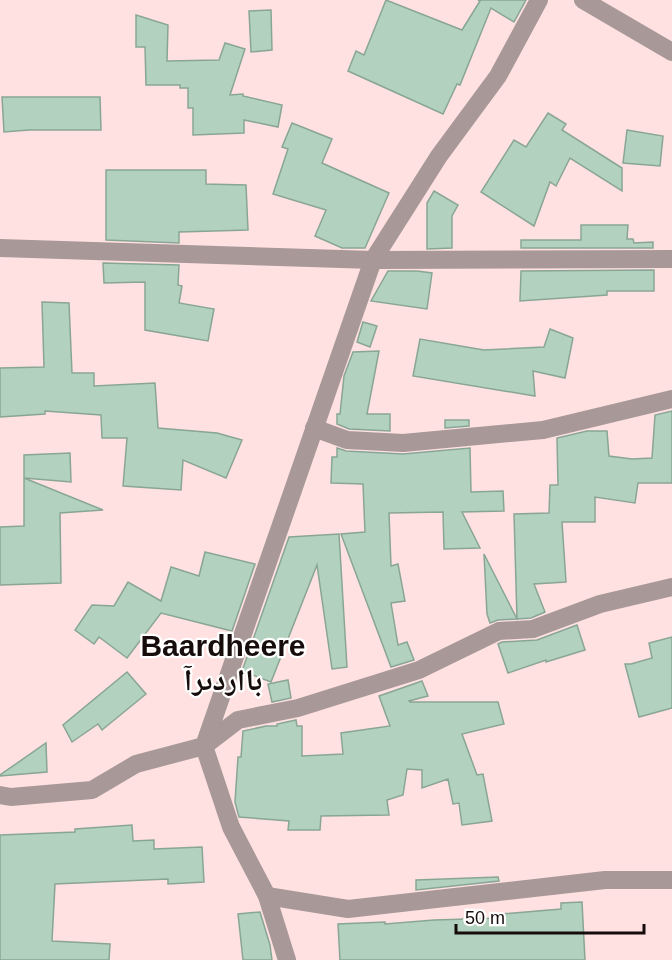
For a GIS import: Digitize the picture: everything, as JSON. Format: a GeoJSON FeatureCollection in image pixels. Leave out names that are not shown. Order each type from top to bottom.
{"type":"FeatureCollection","features":[{"type":"Feature","properties":{"kind":"street"},"geometry":{"type":"LineString","coordinates":[[287,960],[267,896],[231,827],[204,746],[373,260],[439,156],[498,76],[539,0]]}},
{"type":"Feature","properties":{"kind":"street"},"geometry":{"type":"LineString","coordinates":[[583,0],[672,52]]}},
{"type":"Feature","properties":{"kind":"street"},"geometry":{"type":"LineString","coordinates":[[0,248],[373,260],[672,259]]}},
{"type":"Feature","properties":{"kind":"street"},"geometry":{"type":"LineString","coordinates":[[314,428],[347,440],[403,442],[543,430],[672,399]]}},
{"type":"Feature","properties":{"kind":"street"},"geometry":{"type":"LineString","coordinates":[[0,795],[11,797],[92,790],[135,764],[204,746],[238,720],[298,708],[419,670],[500,631],[533,629],[600,604],[672,587]]}},
{"type":"Feature","properties":{"kind":"street"},"geometry":{"type":"LineString","coordinates":[[267,896],[348,909],[605,880],[672,880]]}},
{"type":"Feature","properties":{"kind":"building"},"geometry":{"type":"Polygon","coordinates":[[[386,0],[462,30],[480,1],[478,0],[526,0],[514,22],[491,8],[460,85],[457,84],[443,114],[348,71],[356,51],[364,55],[386,0]]]}},
{"type":"Feature","properties":{"kind":"building"},"geometry":{"type":"Polygon","coordinates":[[[271,10],[272,50],[251,52],[249,11],[271,10]]]}},
{"type":"Feature","properties":{"kind":"building"},"geometry":{"type":"Polygon","coordinates":[[[136,15],[168,25],[167,61],[219,60],[225,43],[245,49],[230,95],[243,94],[243,96],[282,105],[278,127],[244,120],[244,133],[193,135],[193,108],[188,108],[188,88],[180,88],[180,85],[146,85],[145,47],[136,47],[136,15]]]}},
{"type":"Feature","properties":{"kind":"building"},"geometry":{"type":"Polygon","coordinates":[[[2,97],[100,97],[101,130],[4,132],[2,97]]]}},
{"type":"Feature","properties":{"kind":"building"},"geometry":{"type":"Polygon","coordinates":[[[548,113],[566,124],[562,130],[622,168],[622,191],[570,158],[556,186],[550,182],[534,226],[481,192],[514,140],[526,147],[548,113]]]}},
{"type":"Feature","properties":{"kind":"building"},"geometry":{"type":"Polygon","coordinates":[[[292,123],[332,139],[322,163],[389,193],[365,248],[342,248],[315,236],[326,210],[273,194],[288,149],[282,147],[292,123]]]}},
{"type":"Feature","properties":{"kind":"building"},"geometry":{"type":"Polygon","coordinates":[[[627,130],[663,136],[660,166],[623,163],[627,130]]]}},
{"type":"Feature","properties":{"kind":"building"},"geometry":{"type":"Polygon","coordinates":[[[106,170],[206,170],[206,184],[246,185],[248,230],[179,232],[179,243],[106,240],[106,170]]]}},
{"type":"Feature","properties":{"kind":"building"},"geometry":{"type":"Polygon","coordinates":[[[434,191],[458,205],[452,216],[452,248],[427,249],[427,203],[434,191]]]}},
{"type":"Feature","properties":{"kind":"building"},"geometry":{"type":"Polygon","coordinates":[[[581,225],[628,225],[627,239],[633,239],[634,243],[653,242],[653,248],[521,248],[521,240],[581,240],[581,225]]]}},
{"type":"Feature","properties":{"kind":"building"},"geometry":{"type":"Polygon","coordinates":[[[103,263],[179,265],[178,285],[182,286],[179,303],[214,309],[208,341],[145,330],[145,282],[104,283],[103,263]]]}},
{"type":"Feature","properties":{"kind":"building"},"geometry":{"type":"Polygon","coordinates":[[[654,270],[654,291],[607,291],[607,295],[520,301],[521,271],[654,270]]]}},
{"type":"Feature","properties":{"kind":"building"},"geometry":{"type":"Polygon","coordinates":[[[388,271],[432,273],[427,309],[371,301],[388,271]]]}},
{"type":"Feature","properties":{"kind":"building"},"geometry":{"type":"Polygon","coordinates":[[[42,302],[69,303],[72,373],[94,373],[94,386],[155,383],[158,428],[217,433],[242,440],[226,478],[183,460],[181,490],[123,486],[127,438],[102,438],[101,415],[45,411],[45,414],[0,417],[0,368],[44,367],[42,302]]]}},
{"type":"Feature","properties":{"kind":"building"},"geometry":{"type":"Polygon","coordinates":[[[363,322],[377,326],[370,347],[357,342],[363,322]]]}},
{"type":"Feature","properties":{"kind":"building"},"geometry":{"type":"Polygon","coordinates":[[[550,329],[573,338],[565,378],[533,371],[535,396],[413,376],[420,339],[484,350],[544,347],[550,329]]]}},
{"type":"Feature","properties":{"kind":"building"},"geometry":{"type":"Polygon","coordinates":[[[379,351],[367,414],[390,414],[390,431],[349,429],[337,424],[344,376],[353,352],[379,351]]]}},
{"type":"Feature","properties":{"kind":"building"},"geometry":{"type":"Polygon","coordinates":[[[672,411],[672,483],[638,483],[635,503],[595,497],[595,522],[562,522],[566,582],[534,584],[545,612],[531,618],[517,619],[514,514],[549,513],[550,485],[558,485],[557,438],[587,431],[607,431],[609,456],[632,459],[652,458],[655,415],[672,411]]]}},
{"type":"Feature","properties":{"kind":"building"},"geometry":{"type":"Polygon","coordinates":[[[445,420],[469,420],[469,426],[445,428],[445,420]]]}},
{"type":"Feature","properties":{"kind":"building"},"geometry":{"type":"Polygon","coordinates":[[[337,448],[346,451],[403,454],[470,448],[471,492],[503,491],[504,511],[462,512],[480,548],[444,549],[443,512],[389,513],[391,566],[398,564],[405,601],[391,603],[398,645],[407,642],[414,660],[391,667],[341,534],[365,532],[363,484],[331,483],[332,457],[337,457],[337,448]]]}},
{"type":"Feature","properties":{"kind":"building"},"geometry":{"type":"Polygon","coordinates":[[[70,453],[71,482],[24,478],[24,455],[70,453]]]}},
{"type":"Feature","properties":{"kind":"building"},"geometry":{"type":"Polygon","coordinates":[[[24,478],[103,510],[60,513],[61,583],[0,585],[0,527],[24,526],[24,478]]]}},
{"type":"Feature","properties":{"kind":"building"},"geometry":{"type":"Polygon","coordinates":[[[339,534],[347,667],[332,669],[317,565],[271,682],[242,671],[289,537],[339,534]]]}},
{"type":"Feature","properties":{"kind":"building"},"geometry":{"type":"Polygon","coordinates":[[[205,552],[255,564],[232,631],[161,613],[127,658],[99,637],[94,644],[75,630],[92,605],[114,606],[128,582],[161,601],[171,567],[199,576],[205,552]]]}},
{"type":"Feature","properties":{"kind":"building"},"geometry":{"type":"Polygon","coordinates":[[[484,554],[517,619],[490,623],[487,614],[484,554]]]}},
{"type":"Feature","properties":{"kind":"building"},"geometry":{"type":"Polygon","coordinates":[[[577,625],[585,650],[508,673],[498,644],[537,640],[577,625]]]}},
{"type":"Feature","properties":{"kind":"building"},"geometry":{"type":"Polygon","coordinates":[[[672,637],[672,708],[639,717],[625,664],[652,658],[649,643],[672,637]]]}},
{"type":"Feature","properties":{"kind":"building"},"geometry":{"type":"Polygon","coordinates":[[[127,672],[146,694],[102,730],[98,724],[72,742],[63,725],[127,672]]]}},
{"type":"Feature","properties":{"kind":"building"},"geometry":{"type":"Polygon","coordinates":[[[288,680],[291,698],[272,702],[268,684],[288,680]]]}},
{"type":"Feature","properties":{"kind":"building"},"geometry":{"type":"Polygon","coordinates":[[[422,681],[428,696],[410,702],[498,702],[504,724],[462,734],[477,775],[483,774],[492,821],[462,825],[459,803],[453,804],[448,779],[422,788],[422,770],[407,769],[403,795],[387,800],[389,815],[321,816],[320,830],[288,830],[289,821],[239,817],[235,802],[238,757],[241,757],[243,731],[277,726],[277,724],[296,720],[297,726],[302,726],[302,756],[343,754],[341,733],[390,726],[379,696],[422,681]]]}},
{"type":"Feature","properties":{"kind":"building"},"geometry":{"type":"Polygon","coordinates":[[[46,743],[47,772],[0,776],[0,775],[46,743]]]}},
{"type":"Feature","properties":{"kind":"building"},"geometry":{"type":"Polygon","coordinates":[[[132,825],[133,841],[154,840],[154,849],[202,847],[204,882],[168,884],[168,879],[55,884],[52,941],[110,944],[109,960],[0,960],[0,835],[75,832],[75,829],[132,825]]]}},
{"type":"Feature","properties":{"kind":"building"},"geometry":{"type":"Polygon","coordinates":[[[498,877],[499,881],[416,890],[416,880],[498,877]]]}},
{"type":"Feature","properties":{"kind":"building"},"geometry":{"type":"Polygon","coordinates":[[[582,902],[585,960],[340,960],[338,924],[501,918],[501,914],[561,909],[561,903],[582,902]]]}},
{"type":"Feature","properties":{"kind":"building"},"geometry":{"type":"Polygon","coordinates":[[[260,912],[272,960],[243,960],[238,914],[260,912]]]}},
{"type":"Feature","properties":{"kind":"district","name":"Baardheere بااردىرآ"},"geometry":{"type":"Point","coordinates":[223,662]}}]}
